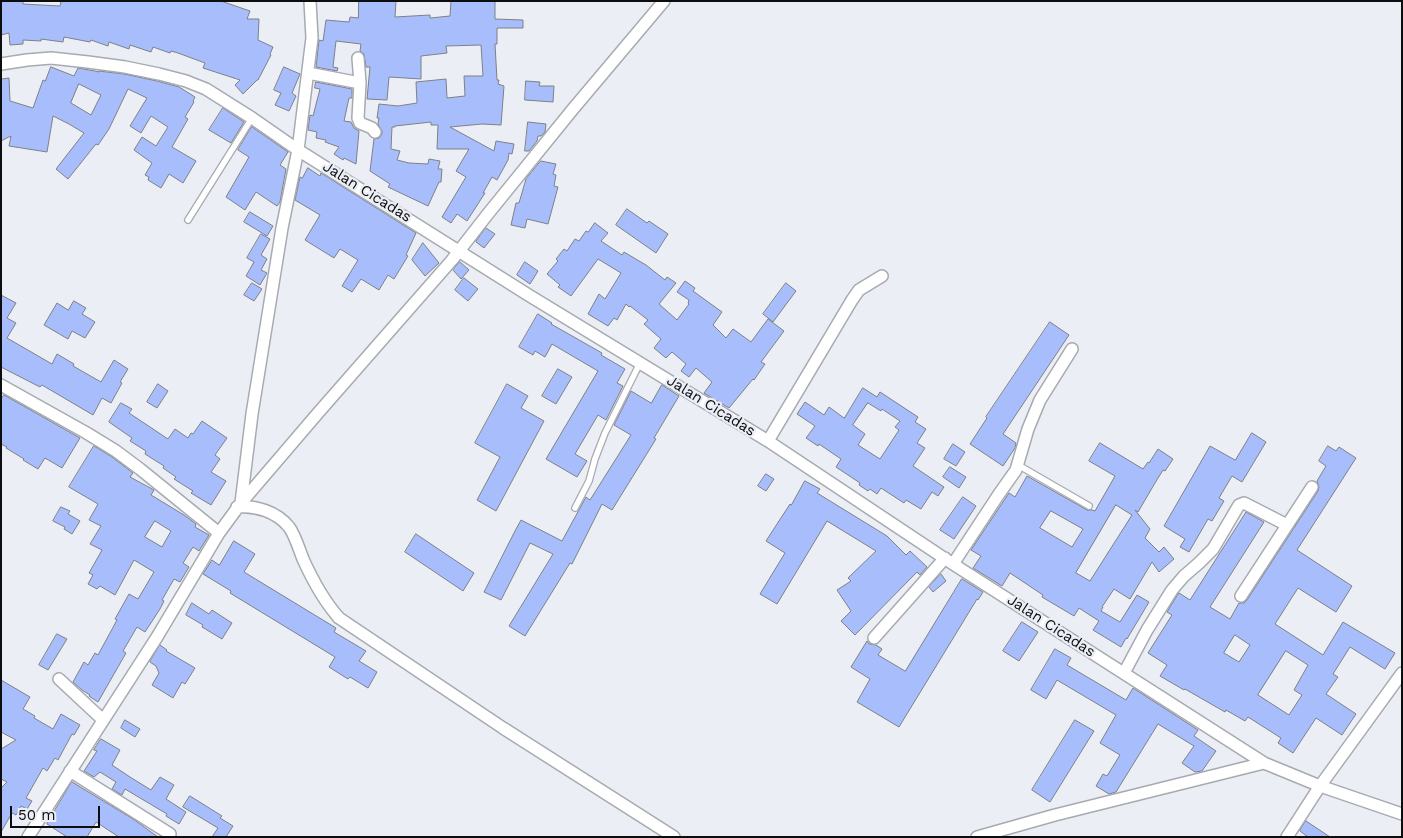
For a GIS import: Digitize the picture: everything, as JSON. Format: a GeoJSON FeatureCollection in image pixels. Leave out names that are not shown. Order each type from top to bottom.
{"type":"FeatureCollection","features":[{"type":"Feature","properties":{"kind":"street"},"geometry":{"type":"LineString","coordinates":[[239,505],[253,405],[282,228],[298,150],[312,38],[310,1]]}},
{"type":"Feature","properties":{"kind":"street"},"geometry":{"type":"LineString","coordinates":[[32,835],[70,770],[157,637],[219,533],[239,505],[396,326],[664,1]]}},
{"type":"Feature","properties":{"kind":"street","name":"Jalan Cicadas"},"geometry":{"type":"LineString","coordinates":[[1,64],[51,58],[125,67],[186,81],[206,89],[298,150],[459,251],[768,441],[949,561],[1264,763],[1320,786],[1402,814]]}},
{"type":"Feature","properties":{"kind":"street"},"geometry":{"type":"LineString","coordinates":[[358,58],[360,83],[358,118],[360,123],[372,128],[375,132]]}},
{"type":"Feature","properties":{"kind":"street"},"geometry":{"type":"LineString","coordinates":[[308,74],[360,83]]}},
{"type":"Feature","properties":{"kind":"street"},"geometry":{"type":"LineString","coordinates":[[768,441],[852,300],[860,290],[882,276]]}},
{"type":"Feature","properties":{"kind":"street"},"geometry":{"type":"LineString","coordinates":[[874,638],[949,561],[1016,470],[1028,429],[1040,400],[1072,349]]}},
{"type":"Feature","properties":{"kind":"street"},"geometry":{"type":"LineString","coordinates":[[1,386],[116,451],[219,533]]}},
{"type":"Feature","properties":{"kind":"street"},"geometry":{"type":"LineString","coordinates":[[1241,596],[1312,487]]}},
{"type":"Feature","properties":{"kind":"street"},"geometry":{"type":"LineString","coordinates":[[1124,673],[1147,630],[1172,590],[1213,549],[1239,505],[1244,503],[1287,525]]}},
{"type":"Feature","properties":{"kind":"street"},"geometry":{"type":"LineString","coordinates":[[239,505],[257,507],[268,512],[291,529],[314,581],[339,618],[503,728],[674,837]]}},
{"type":"Feature","properties":{"kind":"street"},"geometry":{"type":"LineString","coordinates":[[1288,837],[1320,786],[1402,673]]}},
{"type":"Feature","properties":{"kind":"street"},"geometry":{"type":"LineString","coordinates":[[59,679],[103,720]]}},
{"type":"Feature","properties":{"kind":"street"},"geometry":{"type":"LineString","coordinates":[[977,837],[1055,815],[1264,763]]}},
{"type":"Feature","properties":{"kind":"street"},"geometry":{"type":"LineString","coordinates":[[70,770],[170,834]]}},
{"type":"Feature","properties":{"kind":"lane"},"geometry":{"type":"LineString","coordinates":[[188,220],[252,118]]}},
{"type":"Feature","properties":{"kind":"lane"},"geometry":{"type":"LineString","coordinates":[[575,508],[589,481],[605,433],[640,363]]}},
{"type":"Feature","properties":{"kind":"lane"},"geometry":{"type":"LineString","coordinates":[[1018,464],[1089,506]]}},
{"type":"Feature","properties":{"kind":"building"},"geometry":{"type":"Polygon","coordinates":[[[1,1],[23,1],[23,4],[60,6],[61,1],[221,1],[250,11],[247,19],[259,19],[258,40],[273,47],[258,80],[243,94],[235,85],[240,80],[203,68],[205,63],[178,53],[171,51],[170,53],[153,47],[151,52],[130,45],[129,49],[109,42],[108,46],[91,40],[90,42],[64,37],[63,42],[41,39],[41,41],[23,40],[23,44],[10,45],[9,33],[1,35],[1,1]]]}},
{"type":"Feature","properties":{"kind":"building"},"geometry":{"type":"Polygon","coordinates":[[[359,1],[396,1],[395,17],[430,15],[430,18],[450,16],[451,1],[495,1],[495,19],[523,20],[523,28],[497,28],[497,44],[495,44],[497,80],[499,80],[498,84],[504,86],[501,125],[482,124],[450,127],[494,151],[496,141],[514,144],[512,154],[509,153],[508,160],[497,180],[492,177],[483,193],[485,193],[467,221],[457,214],[451,223],[442,217],[466,177],[456,171],[469,149],[437,149],[438,125],[431,125],[431,122],[392,127],[391,149],[400,151],[397,160],[428,164],[429,159],[440,161],[438,169],[442,169],[441,182],[439,182],[428,206],[388,187],[390,184],[370,171],[374,139],[379,138],[382,134],[378,124],[379,118],[377,118],[379,104],[398,106],[417,103],[416,82],[446,79],[447,98],[465,96],[464,76],[483,76],[481,45],[446,46],[447,53],[421,56],[421,79],[389,77],[387,100],[367,99],[370,67],[366,67],[364,54],[360,51],[361,44],[336,41],[333,67],[338,68],[337,71],[316,67],[319,40],[323,41],[326,20],[349,22],[350,17],[358,18],[359,1]]]}},
{"type":"Feature","properties":{"kind":"building"},"geometry":{"type":"Polygon","coordinates":[[[51,67],[74,76],[78,68],[124,74],[157,81],[179,87],[195,97],[185,117],[188,119],[172,147],[196,161],[183,183],[169,174],[161,188],[148,180],[149,177],[145,175],[152,163],[134,150],[142,137],[156,146],[168,127],[151,116],[141,133],[130,126],[147,98],[128,89],[109,129],[98,145],[96,144],[68,179],[56,169],[84,133],[69,124],[53,116],[47,152],[9,146],[11,136],[1,141],[1,79],[9,78],[10,101],[33,108],[43,80],[45,81],[51,67]],[[79,84],[71,103],[91,115],[101,95],[79,84]]]}},
{"type":"Feature","properties":{"kind":"building"},"geometry":{"type":"Polygon","coordinates":[[[284,67],[300,74],[292,93],[296,96],[289,111],[275,105],[281,93],[274,90],[284,67]]]}},
{"type":"Feature","properties":{"kind":"building"},"geometry":{"type":"Polygon","coordinates":[[[526,81],[540,82],[539,86],[554,86],[553,102],[525,100],[526,81]]]}},
{"type":"Feature","properties":{"kind":"building"},"geometry":{"type":"Polygon","coordinates":[[[316,82],[352,89],[352,98],[349,98],[344,121],[351,122],[354,128],[359,131],[356,164],[344,158],[343,160],[334,154],[339,147],[325,142],[326,140],[316,138],[317,132],[308,130],[310,115],[313,116],[320,89],[315,88],[316,82]]]}},
{"type":"Feature","properties":{"kind":"building"},"geometry":{"type":"Polygon","coordinates":[[[223,108],[244,122],[231,143],[209,130],[223,108]]]}},
{"type":"Feature","properties":{"kind":"building"},"geometry":{"type":"Polygon","coordinates":[[[528,122],[546,124],[545,132],[538,136],[537,141],[529,151],[525,151],[528,122]]]}},
{"type":"Feature","properties":{"kind":"building"},"geometry":{"type":"Polygon","coordinates":[[[252,127],[288,152],[280,165],[286,169],[280,202],[277,206],[256,192],[245,210],[226,197],[249,157],[238,150],[252,127]]]}},
{"type":"Feature","properties":{"kind":"building"},"geometry":{"type":"Polygon","coordinates":[[[541,161],[556,164],[553,174],[556,175],[554,186],[558,187],[548,224],[527,219],[525,228],[511,225],[516,203],[519,203],[526,179],[541,161]]]}},
{"type":"Feature","properties":{"kind":"building"},"geometry":{"type":"Polygon","coordinates":[[[308,168],[320,176],[321,173],[416,233],[406,255],[408,256],[394,279],[388,275],[379,290],[361,279],[352,292],[342,286],[358,260],[340,249],[334,258],[305,240],[320,215],[295,200],[300,177],[302,178],[308,168]]]}},
{"type":"Feature","properties":{"kind":"building"},"geometry":{"type":"Polygon","coordinates":[[[627,209],[647,223],[649,221],[668,234],[656,253],[616,225],[627,209]]]}},
{"type":"Feature","properties":{"kind":"building"},"geometry":{"type":"Polygon","coordinates":[[[250,212],[273,226],[267,236],[244,222],[250,212]]]}},
{"type":"Feature","properties":{"kind":"building"},"geometry":{"type":"Polygon","coordinates":[[[595,223],[608,233],[601,241],[622,255],[624,252],[646,265],[665,280],[667,277],[676,283],[659,304],[677,320],[689,304],[689,300],[677,292],[685,281],[695,288],[693,291],[722,312],[713,325],[726,338],[733,329],[751,342],[768,319],[784,331],[761,362],[765,364],[754,380],[729,408],[704,393],[712,382],[696,368],[689,377],[681,371],[686,364],[672,352],[666,358],[654,348],[661,339],[644,324],[648,320],[630,306],[626,304],[617,320],[614,318],[608,326],[588,314],[599,294],[605,299],[621,273],[598,259],[571,296],[558,287],[560,285],[547,274],[558,261],[556,259],[564,249],[567,251],[575,239],[579,241],[595,223]]]}},
{"type":"Feature","properties":{"kind":"building"},"geometry":{"type":"Polygon","coordinates":[[[486,228],[495,234],[484,248],[476,242],[486,228]]]}},
{"type":"Feature","properties":{"kind":"building"},"geometry":{"type":"Polygon","coordinates":[[[261,234],[270,239],[261,255],[267,259],[261,270],[267,273],[260,285],[246,276],[254,262],[247,258],[261,234]]]}},
{"type":"Feature","properties":{"kind":"building"},"geometry":{"type":"Polygon","coordinates":[[[423,243],[439,263],[425,276],[412,260],[423,243]]]}},
{"type":"Feature","properties":{"kind":"building"},"geometry":{"type":"Polygon","coordinates":[[[460,262],[469,270],[461,279],[453,270],[460,262]]]}},
{"type":"Feature","properties":{"kind":"building"},"geometry":{"type":"Polygon","coordinates":[[[525,262],[538,271],[530,284],[517,275],[525,262]]]}},
{"type":"Feature","properties":{"kind":"building"},"geometry":{"type":"Polygon","coordinates":[[[464,278],[478,289],[468,301],[455,290],[464,278]]]}},
{"type":"Feature","properties":{"kind":"building"},"geometry":{"type":"Polygon","coordinates":[[[252,283],[262,289],[254,301],[244,295],[252,283]]]}},
{"type":"Feature","properties":{"kind":"building"},"geometry":{"type":"Polygon","coordinates":[[[786,283],[796,291],[773,322],[763,314],[786,283]]]}},
{"type":"Feature","properties":{"kind":"building"},"geometry":{"type":"Polygon","coordinates":[[[1,295],[16,303],[7,318],[16,323],[7,338],[52,364],[57,354],[74,364],[73,366],[101,382],[114,360],[128,369],[111,403],[102,398],[93,415],[42,385],[40,387],[1,367],[1,295]]]}},
{"type":"Feature","properties":{"kind":"building"},"geometry":{"type":"Polygon","coordinates":[[[74,301],[86,308],[82,314],[95,322],[85,338],[72,331],[68,339],[44,325],[57,303],[68,310],[74,301]]]}},
{"type":"Feature","properties":{"kind":"building"},"geometry":{"type":"Polygon","coordinates":[[[538,314],[551,324],[602,353],[601,355],[625,369],[617,383],[623,386],[606,420],[598,415],[575,454],[587,461],[577,477],[546,459],[598,371],[552,344],[545,357],[535,351],[533,355],[519,347],[538,314]]]}},
{"type":"Feature","properties":{"kind":"building"},"geometry":{"type":"Polygon","coordinates":[[[1050,322],[1069,335],[1003,434],[1016,443],[1015,448],[1003,466],[970,444],[1050,322]]]}},
{"type":"Feature","properties":{"kind":"building"},"geometry":{"type":"Polygon","coordinates":[[[558,369],[572,377],[556,404],[542,396],[558,369]]]}},
{"type":"Feature","properties":{"kind":"building"},"geometry":{"type":"Polygon","coordinates":[[[158,384],[168,391],[157,408],[147,402],[158,384]]]}},
{"type":"Feature","properties":{"kind":"building"},"geometry":{"type":"Polygon","coordinates":[[[507,384],[528,396],[521,408],[544,421],[496,511],[477,500],[500,457],[475,443],[507,384]]]}},
{"type":"Feature","properties":{"kind":"building"},"geometry":{"type":"Polygon","coordinates":[[[662,385],[679,396],[654,438],[656,439],[612,510],[602,504],[572,564],[570,563],[525,636],[509,626],[553,554],[530,543],[501,600],[484,592],[521,520],[562,541],[586,497],[590,500],[631,435],[614,425],[631,391],[651,403],[662,385]]]}},
{"type":"Feature","properties":{"kind":"building"},"geometry":{"type":"Polygon","coordinates":[[[863,388],[877,397],[880,392],[918,417],[915,422],[926,429],[917,443],[925,448],[913,466],[944,487],[938,496],[932,492],[921,509],[906,500],[904,503],[881,488],[877,494],[870,489],[868,491],[859,485],[860,483],[836,467],[841,459],[819,444],[818,446],[806,438],[815,426],[797,414],[805,402],[824,415],[829,407],[844,418],[863,388]],[[868,403],[853,425],[865,434],[858,445],[880,459],[899,430],[895,427],[900,421],[882,409],[881,411],[868,403]]]}},
{"type":"Feature","properties":{"kind":"building"},"geometry":{"type":"Polygon","coordinates":[[[4,395],[80,438],[62,468],[45,458],[38,469],[1,444],[1,400],[4,395]]]}},
{"type":"Feature","properties":{"kind":"building"},"geometry":{"type":"Polygon","coordinates":[[[121,403],[132,409],[129,413],[168,439],[175,429],[188,438],[202,421],[227,438],[215,455],[220,459],[211,472],[226,481],[211,505],[191,493],[193,491],[174,479],[176,477],[163,468],[164,466],[145,454],[146,451],[130,441],[132,438],[109,422],[121,403]]]}},
{"type":"Feature","properties":{"kind":"building"},"geometry":{"type":"Polygon","coordinates":[[[1252,433],[1266,442],[1242,482],[1232,476],[1219,498],[1224,501],[1212,521],[1208,519],[1189,552],[1180,547],[1185,539],[1164,526],[1210,446],[1235,460],[1252,433]]]}},
{"type":"Feature","properties":{"kind":"building"},"geometry":{"type":"Polygon","coordinates":[[[1100,443],[1143,469],[1158,449],[1173,459],[1165,471],[1163,470],[1138,512],[1135,510],[1150,529],[1145,538],[1159,552],[1164,547],[1174,559],[1159,572],[1152,562],[1130,599],[1114,589],[1102,607],[1101,611],[1120,622],[1137,595],[1149,602],[1121,647],[1093,630],[1099,621],[1079,608],[1074,616],[1042,597],[1043,595],[1010,573],[1002,586],[973,568],[981,556],[971,550],[1009,493],[1015,497],[1027,476],[1087,510],[1095,511],[1115,476],[1089,461],[1100,443]],[[1116,505],[1076,573],[1090,581],[1132,515],[1116,505]],[[1051,511],[1040,528],[1072,547],[1083,529],[1051,511]]]}},
{"type":"Feature","properties":{"kind":"building"},"geometry":{"type":"Polygon","coordinates":[[[953,444],[965,452],[956,466],[944,459],[953,444]]]}},
{"type":"Feature","properties":{"kind":"building"},"geometry":{"type":"Polygon","coordinates":[[[94,446],[133,473],[130,477],[154,490],[151,495],[184,515],[196,524],[195,527],[209,535],[199,551],[193,547],[183,563],[189,567],[180,582],[174,579],[162,600],[164,601],[160,609],[145,632],[137,627],[123,651],[126,653],[98,702],[73,682],[84,662],[88,665],[95,653],[98,655],[129,594],[138,599],[154,572],[134,560],[115,595],[100,586],[97,589],[88,584],[93,575],[89,573],[102,550],[90,544],[101,526],[89,520],[98,504],[69,487],[94,446]],[[155,521],[145,537],[162,547],[171,531],[155,521]]]}},
{"type":"Feature","properties":{"kind":"building"},"geometry":{"type":"Polygon","coordinates":[[[1328,446],[1336,451],[1339,447],[1356,458],[1297,550],[1352,586],[1336,612],[1298,588],[1275,624],[1323,655],[1343,622],[1395,653],[1385,669],[1350,647],[1333,674],[1338,677],[1326,694],[1356,714],[1342,735],[1316,718],[1293,753],[1278,743],[1281,738],[1248,717],[1245,721],[1226,710],[1225,712],[1160,676],[1167,665],[1148,653],[1172,615],[1167,612],[1178,594],[1190,600],[1246,512],[1264,522],[1210,607],[1230,619],[1239,603],[1244,603],[1247,600],[1318,491],[1317,481],[1326,466],[1319,461],[1328,446]],[[1235,635],[1224,653],[1239,662],[1250,645],[1235,635]],[[1286,651],[1258,695],[1289,715],[1302,695],[1294,690],[1308,665],[1286,651]]]}},
{"type":"Feature","properties":{"kind":"building"},"geometry":{"type":"Polygon","coordinates":[[[950,467],[966,477],[959,488],[943,477],[950,467]]]}},
{"type":"Feature","properties":{"kind":"building"},"geometry":{"type":"Polygon","coordinates":[[[766,474],[774,479],[766,491],[758,486],[766,474]]]}},
{"type":"Feature","properties":{"kind":"building"},"geometry":{"type":"Polygon","coordinates":[[[805,481],[820,489],[817,493],[887,536],[906,555],[910,551],[927,567],[920,575],[917,572],[855,635],[841,621],[851,611],[837,590],[851,581],[848,578],[876,551],[827,521],[777,604],[760,594],[785,553],[766,541],[805,481]]]}},
{"type":"Feature","properties":{"kind":"building"},"geometry":{"type":"Polygon","coordinates":[[[963,497],[976,506],[954,539],[940,530],[963,497]]]}},
{"type":"Feature","properties":{"kind":"building"},"geometry":{"type":"Polygon","coordinates":[[[61,507],[70,511],[68,514],[80,521],[72,534],[64,529],[65,527],[53,521],[61,507]]]}},
{"type":"Feature","properties":{"kind":"building"},"geometry":{"type":"Polygon","coordinates":[[[416,534],[474,573],[463,591],[405,552],[416,534]]]}},
{"type":"Feature","properties":{"kind":"building"},"geometry":{"type":"Polygon","coordinates":[[[234,541],[255,554],[244,572],[336,628],[334,632],[366,651],[359,661],[377,672],[368,688],[350,677],[348,679],[329,667],[335,657],[230,593],[231,591],[203,574],[212,560],[219,565],[234,541]]]}},
{"type":"Feature","properties":{"kind":"building"},"geometry":{"type":"Polygon","coordinates":[[[941,574],[946,581],[933,592],[929,587],[941,574]]]}},
{"type":"Feature","properties":{"kind":"building"},"geometry":{"type":"Polygon","coordinates":[[[962,579],[983,592],[899,727],[857,702],[870,679],[851,667],[867,641],[869,644],[876,645],[882,649],[878,655],[905,671],[962,579]]]}},
{"type":"Feature","properties":{"kind":"building"},"geometry":{"type":"Polygon","coordinates":[[[192,603],[209,614],[212,610],[232,623],[222,639],[186,615],[192,603]]]}},
{"type":"Feature","properties":{"kind":"building"},"geometry":{"type":"Polygon","coordinates":[[[1022,622],[1038,632],[1019,661],[1003,651],[1022,622]]]}},
{"type":"Feature","properties":{"kind":"building"},"geometry":{"type":"Polygon","coordinates":[[[57,634],[67,639],[48,670],[39,665],[57,634]]]}},
{"type":"Feature","properties":{"kind":"building"},"geometry":{"type":"Polygon","coordinates":[[[160,645],[166,651],[195,668],[185,684],[182,682],[173,698],[152,685],[159,673],[156,666],[150,662],[160,645]]]}},
{"type":"Feature","properties":{"kind":"building"},"geometry":{"type":"Polygon","coordinates":[[[1055,649],[1071,658],[1067,665],[1126,700],[1133,688],[1198,730],[1194,736],[1216,751],[1202,771],[1195,772],[1182,763],[1194,746],[1158,724],[1116,792],[1109,794],[1096,786],[1103,774],[1107,776],[1120,755],[1100,743],[1116,715],[1057,680],[1046,699],[1031,690],[1055,649]]]}},
{"type":"Feature","properties":{"kind":"building"},"geometry":{"type":"Polygon","coordinates":[[[1,680],[30,697],[23,709],[53,729],[61,714],[80,725],[74,735],[72,734],[58,760],[55,758],[47,771],[43,768],[26,798],[32,801],[27,809],[21,806],[16,815],[12,813],[1,832],[1,788],[7,782],[1,779],[1,749],[16,740],[1,732],[1,680]]]}},
{"type":"Feature","properties":{"kind":"building"},"geometry":{"type":"Polygon","coordinates":[[[125,720],[140,729],[135,737],[121,728],[125,720]]]}},
{"type":"Feature","properties":{"kind":"building"},"geometry":{"type":"Polygon","coordinates":[[[1075,720],[1094,731],[1050,802],[1032,790],[1075,720]]]}},
{"type":"Feature","properties":{"kind":"building"},"geometry":{"type":"Polygon","coordinates":[[[101,739],[120,750],[112,765],[130,777],[151,790],[160,777],[174,785],[166,799],[186,812],[179,824],[166,816],[167,814],[125,789],[122,795],[112,789],[116,782],[100,772],[94,777],[84,771],[97,751],[94,750],[101,739]]]}},
{"type":"Feature","properties":{"kind":"building"},"geometry":{"type":"Polygon","coordinates":[[[72,782],[133,819],[158,837],[119,837],[96,822],[87,837],[67,837],[47,824],[72,782]]]}},
{"type":"Feature","properties":{"kind":"building"},"geometry":{"type":"Polygon","coordinates":[[[190,796],[222,816],[220,818],[233,826],[226,837],[212,837],[218,828],[183,807],[190,796]]]}},
{"type":"Feature","properties":{"kind":"building"},"geometry":{"type":"Polygon","coordinates":[[[1306,821],[1330,837],[1308,837],[1300,831],[1306,821]]]}}]}
